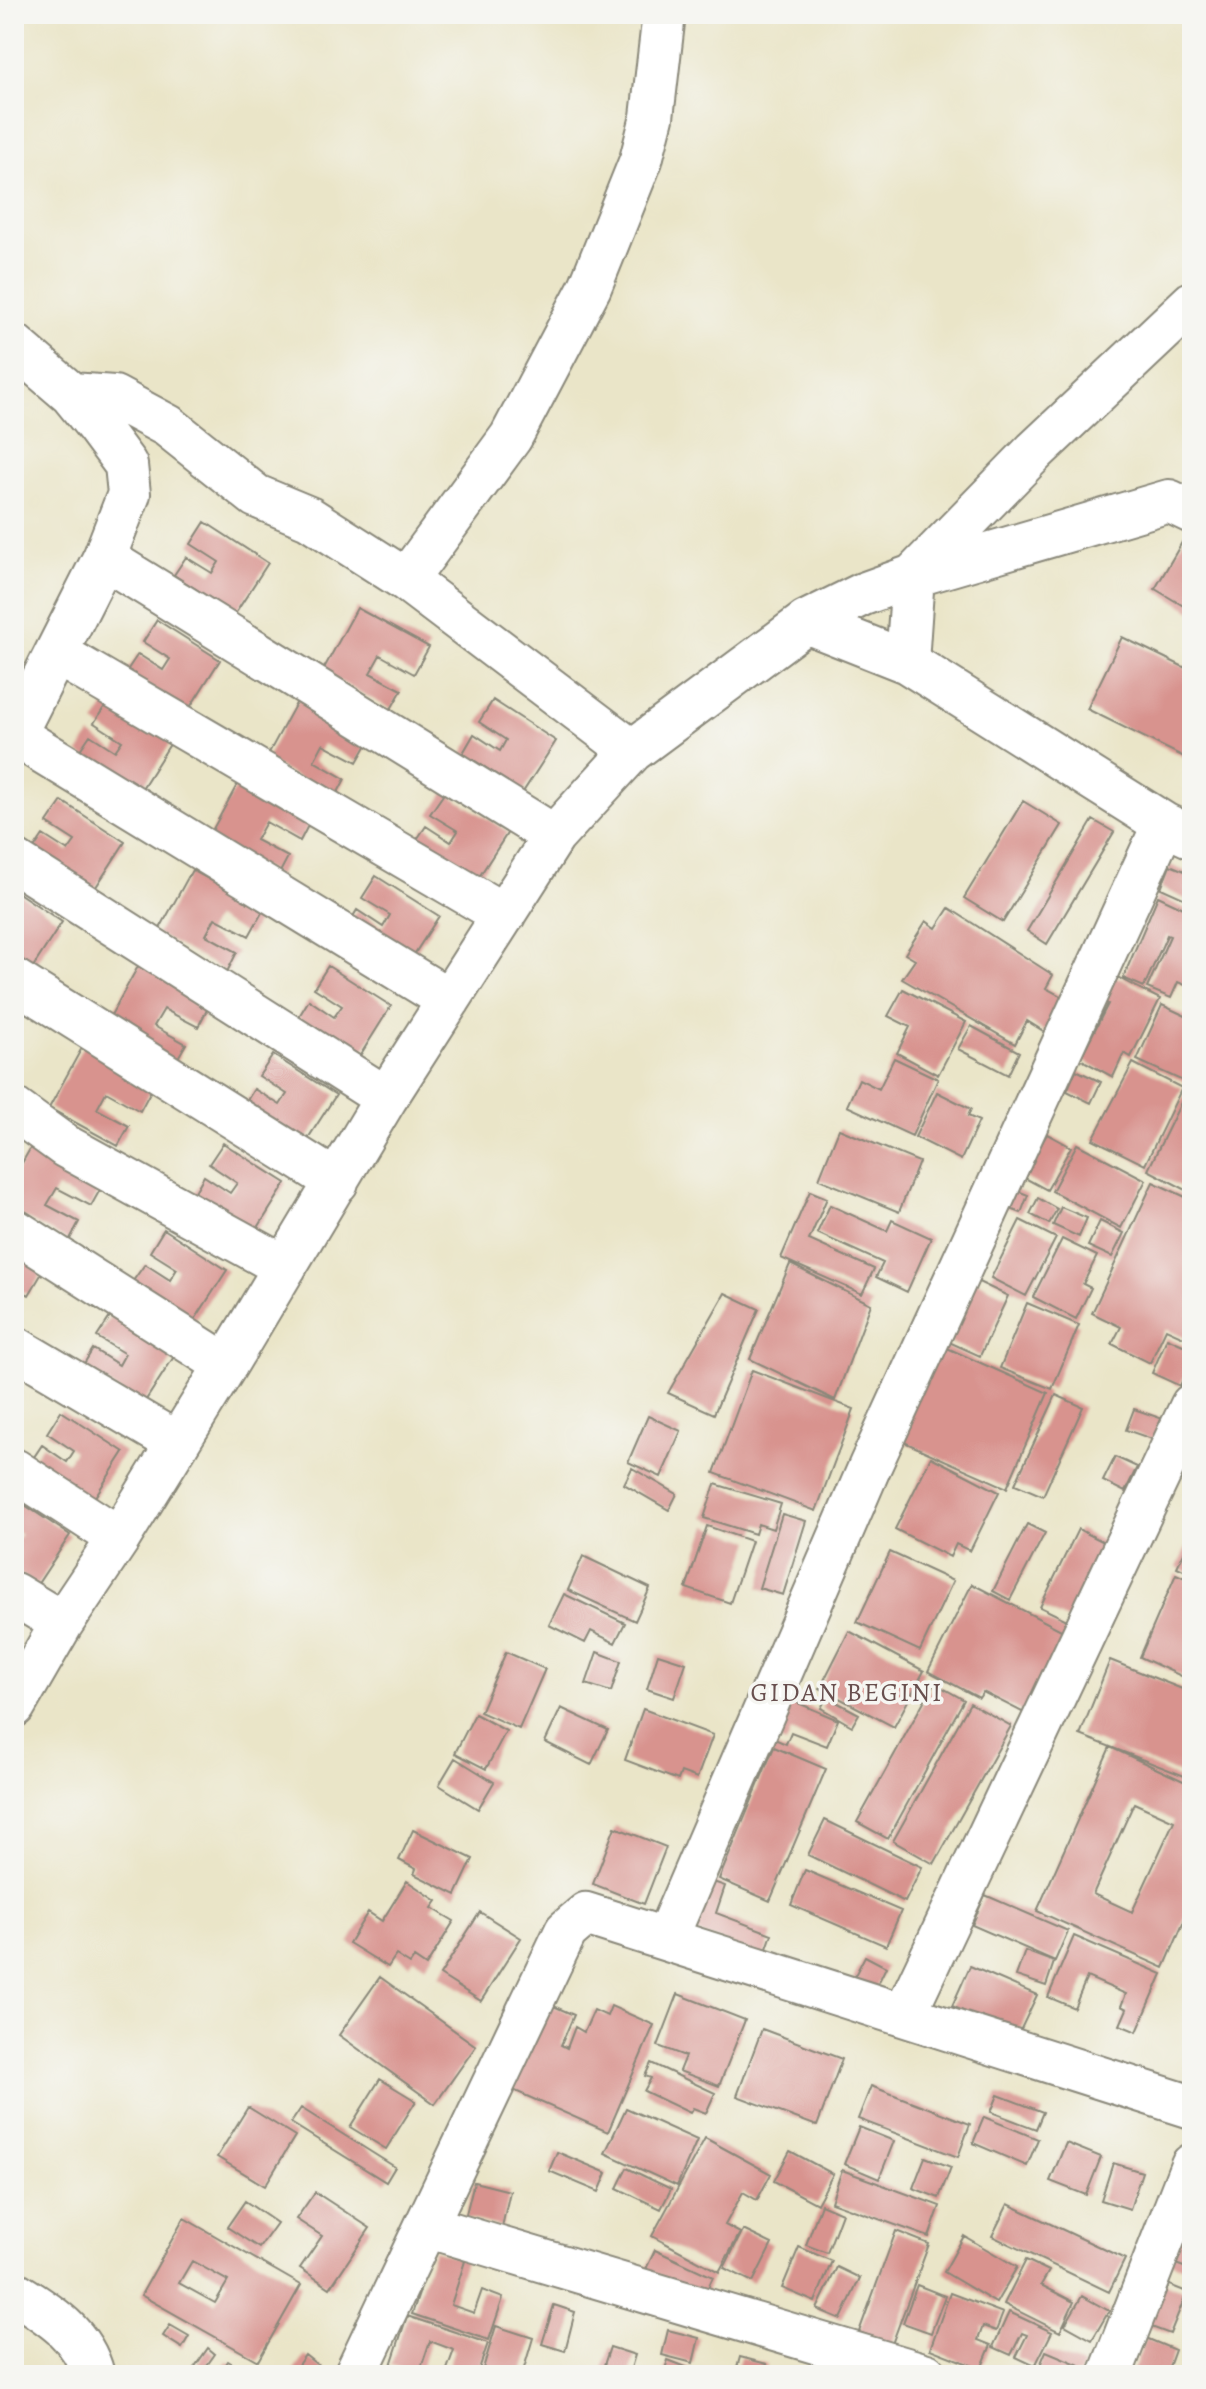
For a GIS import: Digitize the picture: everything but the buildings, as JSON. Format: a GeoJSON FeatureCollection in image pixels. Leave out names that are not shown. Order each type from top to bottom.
{"type":"FeatureCollection","features":[{"type":"Feature","properties":{"kind":"street"},"geometry":{"type":"LineString","coordinates":[[406,580],[511,437],[590,287],[641,160],[652,117],[664,14]]}},
{"type":"Feature","properties":{"kind":"street"},"geometry":{"type":"LineString","coordinates":[[907,662],[913,576],[1035,451],[1192,303]]}},
{"type":"Feature","properties":{"kind":"street"},"geometry":{"type":"LineString","coordinates":[[14,345],[71,394],[126,465],[129,494],[104,558],[14,736],[449,1000]]}},
{"type":"Feature","properties":{"kind":"street"},"geometry":{"type":"LineString","coordinates":[[71,394],[114,397],[168,426],[256,496],[309,518],[406,580],[632,751]]}},
{"type":"Feature","properties":{"kind":"street"},"geometry":{"type":"LineString","coordinates":[[15,1704],[62,1623],[119,1538],[226,1365],[386,1098],[554,836],[632,751],[806,622],[863,594],[913,576],[1169,501],[1192,512]]}},
{"type":"Feature","properties":{"kind":"street"},"geometry":{"type":"LineString","coordinates":[[104,558],[554,836]]}},
{"type":"Feature","properties":{"kind":"street"},"geometry":{"type":"LineString","coordinates":[[666,1939],[870,1466],[1178,831],[907,662],[806,622]]}},
{"type":"Feature","properties":{"kind":"street"},"geometry":{"type":"LineString","coordinates":[[56,653],[504,915]]}},
{"type":"Feature","properties":{"kind":"street"},"geometry":{"type":"LineString","coordinates":[[14,861],[386,1098]]}},
{"type":"Feature","properties":{"kind":"street"},"geometry":{"type":"LineString","coordinates":[[14,980],[337,1182]]}},
{"type":"Feature","properties":{"kind":"street"},"geometry":{"type":"LineString","coordinates":[[14,1109],[65,1146],[285,1267]]}},
{"type":"Feature","properties":{"kind":"street"},"geometry":{"type":"LineString","coordinates":[[14,1230],[226,1365]]}},
{"type":"Feature","properties":{"kind":"street"},"geometry":{"type":"LineString","coordinates":[[14,1347],[177,1443]]}},
{"type":"Feature","properties":{"kind":"street"},"geometry":{"type":"LineString","coordinates":[[904,2015],[1192,1405]]}},
{"type":"Feature","properties":{"kind":"street"},"geometry":{"type":"LineString","coordinates":[[14,1470],[119,1538]]}},
{"type":"Feature","properties":{"kind":"street"},"geometry":{"type":"LineString","coordinates":[[14,1594],[62,1623]]}},
{"type":"Feature","properties":{"kind":"street"},"geometry":{"type":"LineString","coordinates":[[355,2375],[566,1931],[586,1914],[1192,2107]]}},
{"type":"Feature","properties":{"kind":"street"},"geometry":{"type":"LineString","coordinates":[[1110,2375],[1192,2165]]}},
{"type":"Feature","properties":{"kind":"street"},"geometry":{"type":"LineString","coordinates":[[426,2226],[926,2375]]}},
{"type":"Feature","properties":{"kind":"street"},"geometry":{"type":"LineString","coordinates":[[14,2292],[67,2328],[89,2358],[93,2375]]}},
{"type":"Feature","properties":{"kind":"district","name":"GIDAN BEGINI"},"geometry":{"type":"Point","coordinates":[847,1692]}}]}
